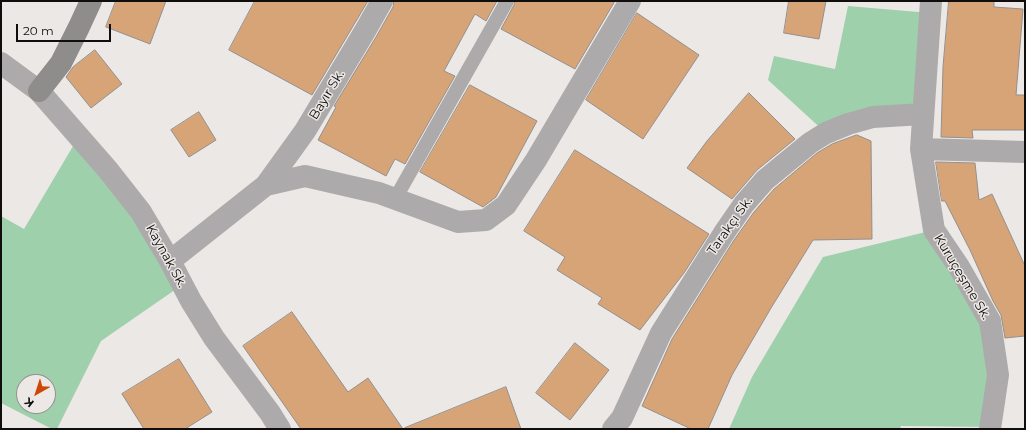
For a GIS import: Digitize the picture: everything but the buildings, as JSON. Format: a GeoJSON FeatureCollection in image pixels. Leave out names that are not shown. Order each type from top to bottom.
{"type":"FeatureCollection","features":[{"type":"Feature","properties":{"kind":"street"},"geometry":{"type":"LineString","coordinates":[[39,91],[61,63],[90,1]]}},
{"type":"Feature","properties":{"kind":"street","name":"Bayır Sk."},"geometry":{"type":"LineString","coordinates":[[266,185],[305,131],[382,1]]}},
{"type":"Feature","properties":{"kind":"street"},"geometry":{"type":"LineString","coordinates":[[170,261],[266,185],[306,176],[379,193],[458,222],[486,220],[506,205],[536,160],[630,1]]}},
{"type":"Feature","properties":{"kind":"street","name":"Kuruçeşme Sk."},"geometry":{"type":"LineString","coordinates":[[931,1],[921,149],[934,230],[959,268],[990,321],[998,375],[990,429]]}},
{"type":"Feature","properties":{"kind":"street","name":"Kaynak Sk."},"geometry":{"type":"LineString","coordinates":[[1,63],[39,91],[108,170],[142,212],[191,301],[214,338],[270,413],[280,429]]}},
{"type":"Feature","properties":{"kind":"street","name":"Tarakçı Sk."},"geometry":{"type":"LineString","coordinates":[[613,429],[622,418],[661,333],[724,233],[744,204],[765,180],[810,143],[826,133],[848,124],[873,117],[923,114]]}},
{"type":"Feature","properties":{"kind":"street"},"geometry":{"type":"LineString","coordinates":[[921,149],[1025,152]]}},
{"type":"Feature","properties":{"kind":"lane"},"geometry":{"type":"LineString","coordinates":[[394,199],[507,1]]}},
{"type":"Feature","properties":{"kind":"green space"},"geometry":{"type":"Polygon","coordinates":[[[848,6],[930,13],[923,114],[826,133],[768,80],[774,56],[835,69],[848,6]]]}},
{"type":"Feature","properties":{"kind":"green space"},"geometry":{"type":"Polygon","coordinates":[[[79,136],[182,285],[101,341],[57,429],[52,429],[23,414],[56,414],[56,374],[16,374],[16,411],[1,403],[1,216],[24,229],[79,136]]]}},
{"type":"Feature","properties":{"kind":"green space"},"geometry":{"type":"Polygon","coordinates":[[[934,230],[990,321],[990,427],[901,426],[900,429],[729,429],[752,377],[823,257],[934,230]]]}}]}
